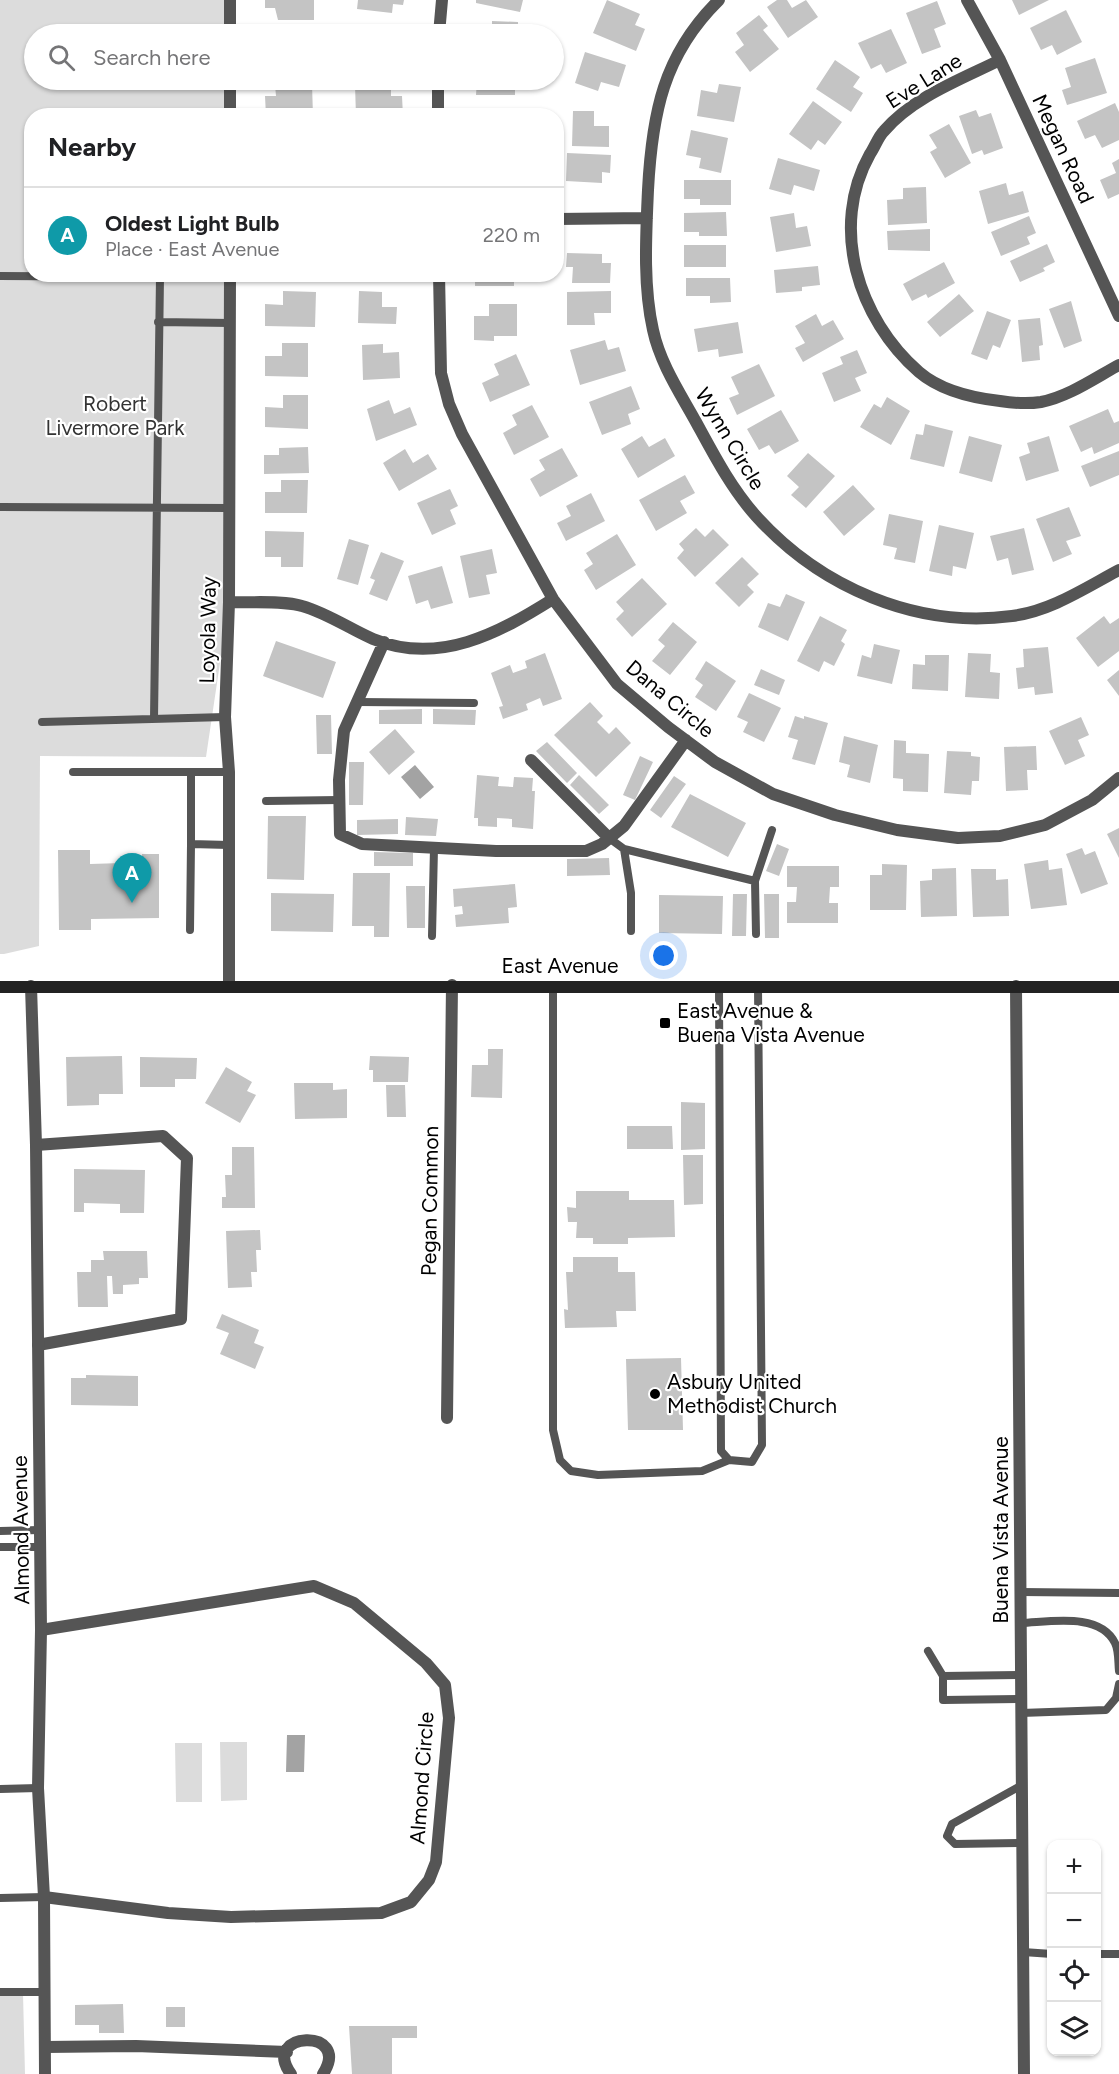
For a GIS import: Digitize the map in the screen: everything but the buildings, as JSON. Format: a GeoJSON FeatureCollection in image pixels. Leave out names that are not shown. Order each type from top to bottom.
{"type":"FeatureCollection","features":[{"type":"Feature","properties":{"kind":"main road","name":"East Avenue"},"geometry":{"type":"LineString","coordinates":[[0,987],[452,985],[1119,987]]}},
{"type":"Feature","properties":{"kind":"street"},"geometry":{"type":"LineString","coordinates":[[230,0],[230,24]]}},
{"type":"Feature","properties":{"kind":"street"},"geometry":{"type":"LineString","coordinates":[[440,24],[442,0]]}},
{"type":"Feature","properties":{"kind":"street","name":"Wynn Circle"},"geometry":{"type":"LineString","coordinates":[[719,0],[702,16],[675,56],[659,99],[651,136],[647,218],[648,300],[653,332],[664,364],[728,480],[755,515],[785,547],[829,578],[873,599],[927,614],[978,619],[1015,616],[1054,604],[1119,570]]}},
{"type":"Feature","properties":{"kind":"street","name":"Megan Road"},"geometry":{"type":"LineString","coordinates":[[967,0],[1000,60],[1119,316]]}},
{"type":"Feature","properties":{"kind":"street","name":"Eve Lane"},"geometry":{"type":"LineString","coordinates":[[1000,60],[904,112],[883,131],[862,169],[852,198],[849,226],[851,254],[863,290],[876,317],[901,353],[921,373],[956,392],[1008,402],[1041,402],[1066,393],[1119,365]]}},
{"type":"Feature","properties":{"kind":"street"},"geometry":{"type":"LineString","coordinates":[[230,90],[230,108]]}},
{"type":"Feature","properties":{"kind":"street"},"geometry":{"type":"LineString","coordinates":[[438,90],[438,108]]}},
{"type":"Feature","properties":{"kind":"street"},"geometry":{"type":"LineString","coordinates":[[564,219],[647,218]]}},
{"type":"Feature","properties":{"kind":"street","name":"Loyola Way"},"geometry":{"type":"LineString","coordinates":[[229,986],[229,772],[225,717],[229,602],[230,282]]}},
{"type":"Feature","properties":{"kind":"street","name":"Dana Circle"},"geometry":{"type":"LineString","coordinates":[[439,282],[441,373],[449,404],[462,434],[553,599],[617,684],[715,762],[783,797],[835,816],[897,830],[958,838],[1000,836],[1046,825],[1092,800],[1119,778]]}},
{"type":"Feature","properties":{"kind":"street"},"geometry":{"type":"LineString","coordinates":[[229,602],[301,605],[384,642],[408,648],[443,649],[474,642],[516,622],[553,599]]}},
{"type":"Feature","properties":{"kind":"street"},"geometry":{"type":"LineString","coordinates":[[384,642],[344,731],[339,800],[340,834],[362,844],[586,851],[624,826],[686,740]]}},
{"type":"Feature","properties":{"kind":"street"},"geometry":{"type":"LineString","coordinates":[[531,760],[609,838]]}},
{"type":"Feature","properties":{"kind":"street","name":"Pegan Common"},"geometry":{"type":"LineString","coordinates":[[447,1418],[452,985]]}},
{"type":"Feature","properties":{"kind":"street","name":"Buena Vista Avenue"},"geometry":{"type":"LineString","coordinates":[[1016,986],[1024,2074]]}},
{"type":"Feature","properties":{"kind":"street","name":"Almond Avenue"},"geometry":{"type":"LineString","coordinates":[[31,987],[36,1145],[41,1630],[38,1788],[44,1897],[45,2074]]}},
{"type":"Feature","properties":{"kind":"street"},"geometry":{"type":"LineString","coordinates":[[36,1145],[163,1136],[187,1158],[182,1319],[38,1345]]}},
{"type":"Feature","properties":{"kind":"street","name":"Almond Circle"},"geometry":{"type":"LineString","coordinates":[[41,1630],[314,1586],[354,1603],[426,1663],[445,1685],[448,1718],[436,1862],[429,1881],[411,1902],[381,1913],[231,1917],[168,1913],[44,1897]]}},
{"type":"Feature","properties":{"kind":"street"},"geometry":{"type":"LineString","coordinates":[[291,2074],[286,2065],[287,2052],[297,2041],[311,2039],[318,2042],[327,2052],[328,2060],[323,2074]]}},
{"type":"Feature","properties":{"kind":"street"},"geometry":{"type":"LineString","coordinates":[[45,2047],[136,2046],[287,2052]]}},
{"type":"Feature","properties":{"kind":"lane"},"geometry":{"type":"LineString","coordinates":[[0,276],[24,276]]}},
{"type":"Feature","properties":{"kind":"lane"},"geometry":{"type":"LineString","coordinates":[[154,718],[160,282]]}},
{"type":"Feature","properties":{"kind":"lane"},"geometry":{"type":"LineString","coordinates":[[158,322],[230,323]]}},
{"type":"Feature","properties":{"kind":"lane"},"geometry":{"type":"LineString","coordinates":[[0,507],[229,508]]}},
{"type":"Feature","properties":{"kind":"lane"},"geometry":{"type":"LineString","coordinates":[[358,702],[474,703]]}},
{"type":"Feature","properties":{"kind":"lane"},"geometry":{"type":"LineString","coordinates":[[42,722],[225,717]]}},
{"type":"Feature","properties":{"kind":"lane"},"geometry":{"type":"LineString","coordinates":[[73,772],[229,772]]}},
{"type":"Feature","properties":{"kind":"lane"},"geometry":{"type":"LineString","coordinates":[[190,930],[191,772]]}},
{"type":"Feature","properties":{"kind":"lane"},"geometry":{"type":"LineString","coordinates":[[266,801],[339,800]]}},
{"type":"Feature","properties":{"kind":"lane"},"geometry":{"type":"LineString","coordinates":[[756,934],[755,881],[772,830]]}},
{"type":"Feature","properties":{"kind":"lane"},"geometry":{"type":"LineString","coordinates":[[609,838],[624,849],[755,881]]}},
{"type":"Feature","properties":{"kind":"lane"},"geometry":{"type":"LineString","coordinates":[[191,844],[229,845]]}},
{"type":"Feature","properties":{"kind":"lane"},"geometry":{"type":"LineString","coordinates":[[432,936],[435,848]]}},
{"type":"Feature","properties":{"kind":"lane"},"geometry":{"type":"LineString","coordinates":[[624,849],[631,893],[631,931]]}},
{"type":"Feature","properties":{"kind":"lane"},"geometry":{"type":"LineString","coordinates":[[553,985],[553,1430],[560,1460],[571,1471],[598,1475],[702,1471],[729,1460],[752,1462],[762,1444],[758,986]]}},
{"type":"Feature","properties":{"kind":"lane"},"geometry":{"type":"LineString","coordinates":[[719,986],[721,1450],[729,1460]]}},
{"type":"Feature","properties":{"kind":"lane"},"geometry":{"type":"LineString","coordinates":[[0,1531],[40,1530]]}},
{"type":"Feature","properties":{"kind":"lane"},"geometry":{"type":"LineString","coordinates":[[0,1547],[40,1547]]}},
{"type":"Feature","properties":{"kind":"lane"},"geometry":{"type":"LineString","coordinates":[[1021,1592],[1119,1593]]}},
{"type":"Feature","properties":{"kind":"lane"},"geometry":{"type":"LineString","coordinates":[[1021,1623],[1086,1623],[1105,1629],[1116,1645],[1119,1671]]}},
{"type":"Feature","properties":{"kind":"lane"},"geometry":{"type":"LineString","coordinates":[[928,1651],[943,1676],[943,1700],[1021,1699]]}},
{"type":"Feature","properties":{"kind":"lane"},"geometry":{"type":"LineString","coordinates":[[943,1676],[1021,1675]]}},
{"type":"Feature","properties":{"kind":"lane"},"geometry":{"type":"LineString","coordinates":[[1021,1713],[1106,1710],[1116,1698],[1119,1684]]}},
{"type":"Feature","properties":{"kind":"lane"},"geometry":{"type":"LineString","coordinates":[[1022,1785],[952,1824],[947,1836],[955,1844],[1022,1843]]}},
{"type":"Feature","properties":{"kind":"lane"},"geometry":{"type":"LineString","coordinates":[[0,1789],[38,1788]]}},
{"type":"Feature","properties":{"kind":"lane"},"geometry":{"type":"LineString","coordinates":[[0,1898],[44,1897]]}},
{"type":"Feature","properties":{"kind":"lane"},"geometry":{"type":"LineString","coordinates":[[1023,1952],[1047,1954]]}},
{"type":"Feature","properties":{"kind":"lane"},"geometry":{"type":"LineString","coordinates":[[1101,1954],[1119,1954]]}},
{"type":"Feature","properties":{"kind":"lane"},"geometry":{"type":"LineString","coordinates":[[0,1992],[45,1992]]}},
{"type":"Feature","properties":{"kind":"green space","name":"Robert Livermore Park"},"geometry":{"type":"Polygon","coordinates":[[[0,0],[230,0],[230,24],[24,24],[24,90],[230,90],[230,108],[24,108],[24,282],[230,282],[229,602],[206,757],[40,756],[39,946],[0,954],[0,0]]]}},
{"type":"Feature","properties":{"kind":"green space"},"geometry":{"type":"Polygon","coordinates":[[[220,1742],[247,1742],[247,1800],[221,1801],[220,1742]]]}},
{"type":"Feature","properties":{"kind":"green space"},"geometry":{"type":"Polygon","coordinates":[[[175,1743],[202,1743],[202,1802],[176,1802],[175,1743]]]}},
{"type":"Feature","properties":{"kind":"green space"},"geometry":{"type":"Polygon","coordinates":[[[0,1993],[23,1993],[25,2074],[0,2074],[0,1993]]]}},
{"type":"Feature","properties":{"kind":"shaded area"},"geometry":{"type":"Polygon","coordinates":[[[415,765],[434,787],[420,799],[401,777],[415,765]]]}},
{"type":"Feature","properties":{"kind":"shaded area"},"geometry":{"type":"Polygon","coordinates":[[[287,1735],[305,1735],[304,1772],[286,1772],[287,1735]]]}},
{"type":"Feature","properties":{"kind":"place","name":"Oldest Light Bulb"},"geometry":{"type":"Point","coordinates":[132,903]}},
{"type":"Feature","properties":{"kind":"place","name":"East Avenue & Buena Vista Avenue"},"geometry":{"type":"Point","coordinates":[665,1023]}},
{"type":"Feature","properties":{"kind":"place","name":"Asbury United Methodist Church"},"geometry":{"type":"Point","coordinates":[655,1394]}}]}
